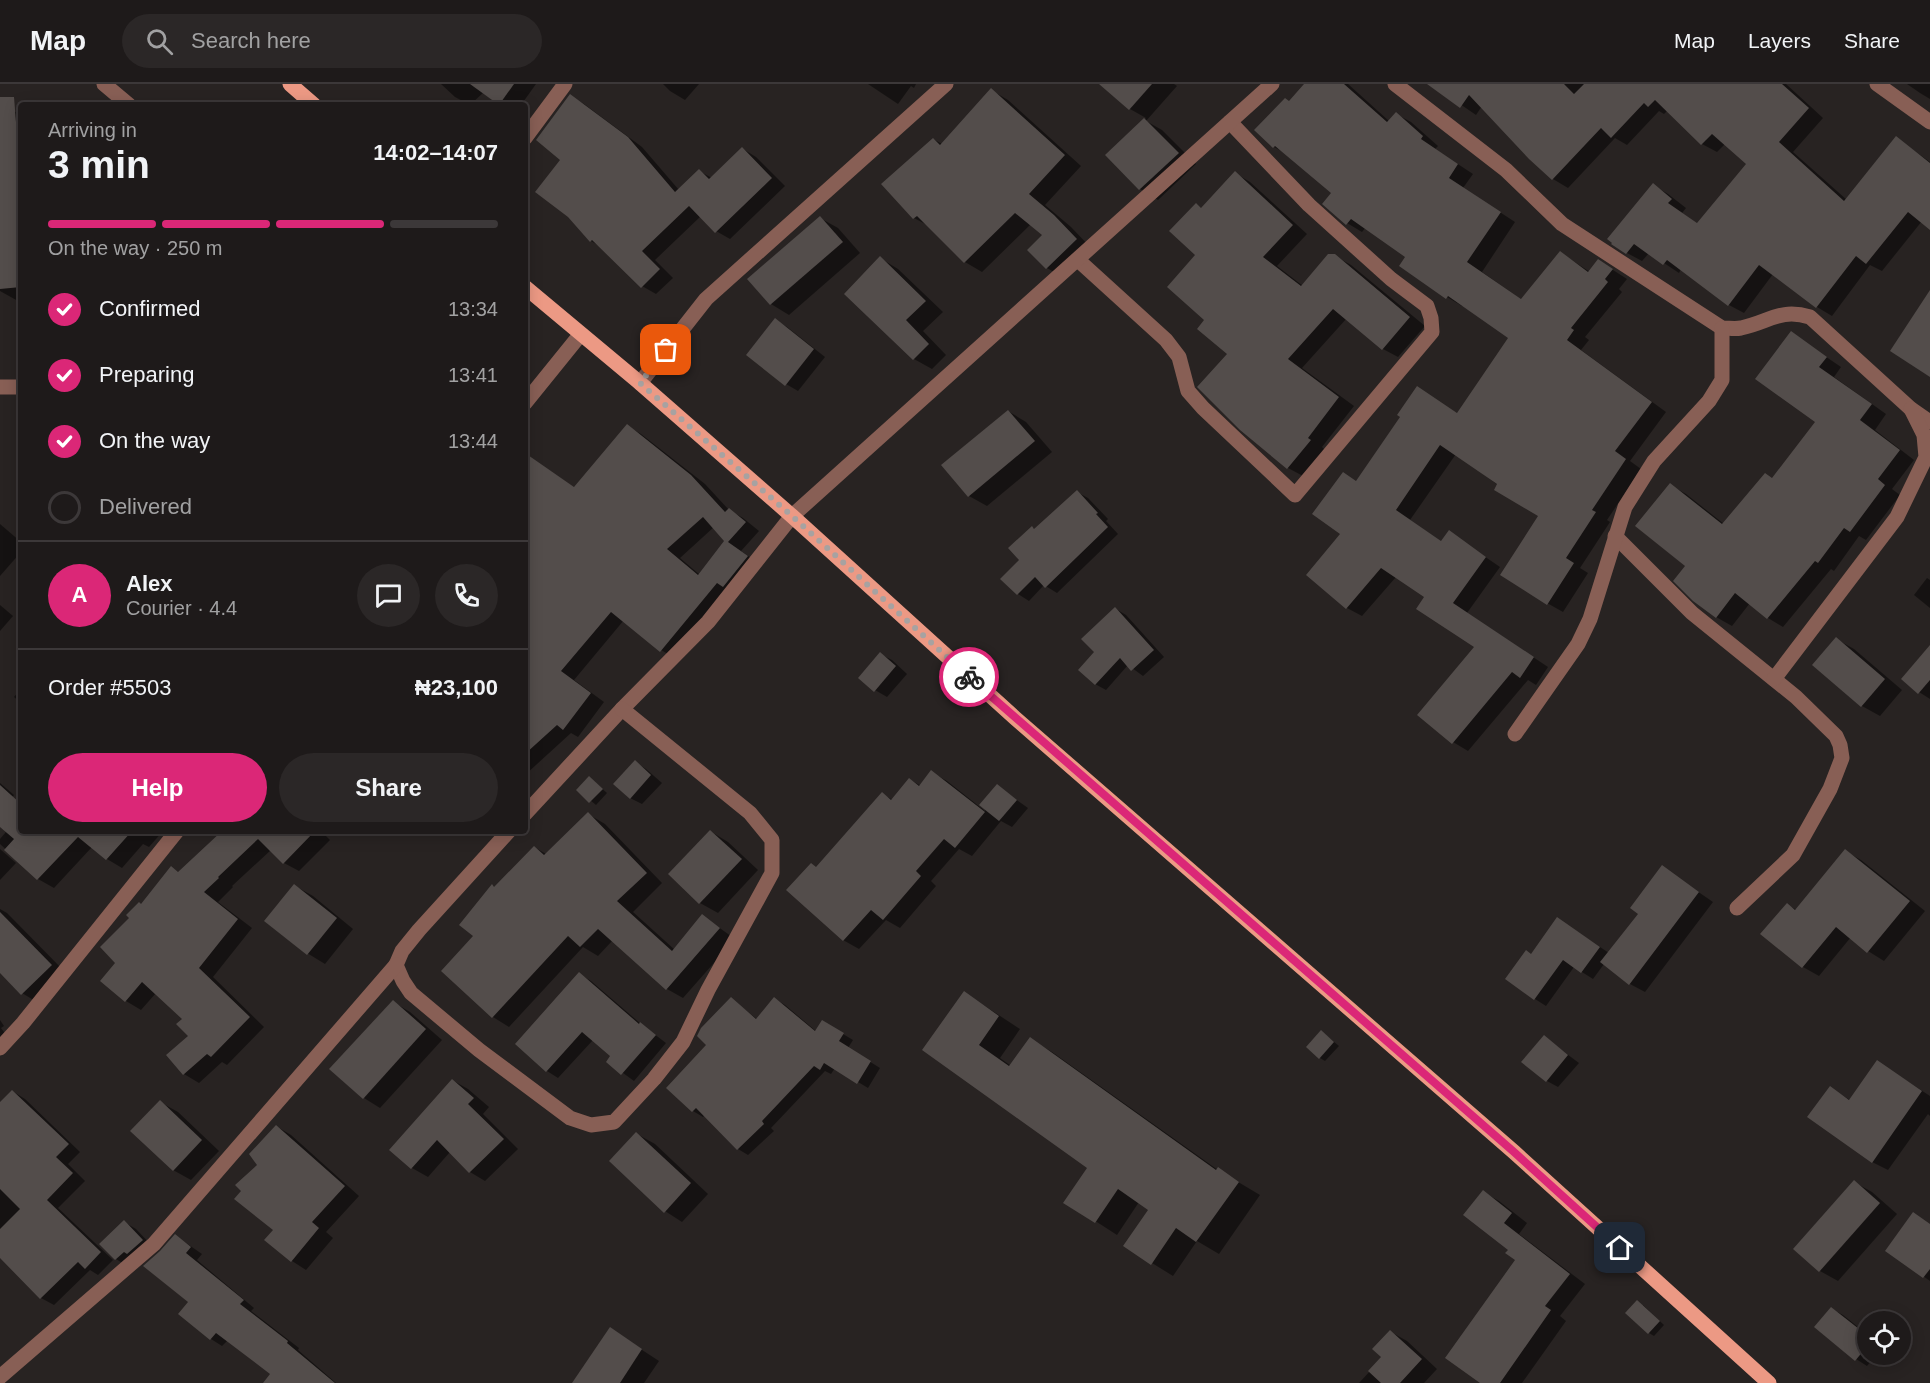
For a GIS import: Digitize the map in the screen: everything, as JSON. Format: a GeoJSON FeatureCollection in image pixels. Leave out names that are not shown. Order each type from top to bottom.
{"type":"FeatureCollection","features":[{"type":"Feature","properties":{"kind":"main road"},"geometry":{"type":"LineString","coordinates":[[290,84],[311,102]]}},
{"type":"Feature","properties":{"kind":"main road"},"geometry":{"type":"LineString","coordinates":[[528,290],[640,383],[792,516],[1015,718],[1514,1152],[1769,1383]]}},
{"type":"Feature","properties":{"kind":"street"},"geometry":{"type":"LineString","coordinates":[[104,84],[125,102]]}},
{"type":"Feature","properties":{"kind":"street"},"geometry":{"type":"LineString","coordinates":[[528,134],[566,84]]}},
{"type":"Feature","properties":{"kind":"street"},"geometry":{"type":"LineString","coordinates":[[640,383],[706,299],[946,84]]}},
{"type":"Feature","properties":{"kind":"street"},"geometry":{"type":"LineString","coordinates":[[528,811],[622,709],[708,622],[792,516],[1272,84]]}},
{"type":"Feature","properties":{"kind":"street"},"geometry":{"type":"LineString","coordinates":[[1395,84],[1506,170],[1562,224],[1722,328],[1740,328],[1784,314],[1796,313],[1810,317],[1911,409],[1930,422]]}},
{"type":"Feature","properties":{"kind":"street"},"geometry":{"type":"LineString","coordinates":[[1877,84],[1930,122]]}},
{"type":"Feature","properties":{"kind":"street"},"geometry":{"type":"LineString","coordinates":[[1077,260],[1166,340],[1179,357],[1188,391],[1295,495],[1432,332],[1431,318],[1428,306],[1391,279],[1309,205],[1230,122]]}},
{"type":"Feature","properties":{"kind":"street"},"geometry":{"type":"LineString","coordinates":[[1515,734],[1578,644],[1594,608],[1625,507],[1654,460],[1709,401],[1722,380],[1722,328]]}},
{"type":"Feature","properties":{"kind":"street"},"geometry":{"type":"LineString","coordinates":[[528,399],[580,335]]}},
{"type":"Feature","properties":{"kind":"street"},"geometry":{"type":"LineString","coordinates":[[0,387],[18,387]]}},
{"type":"Feature","properties":{"kind":"street"},"geometry":{"type":"LineString","coordinates":[[1774,679],[1897,517],[1926,457],[1924,435],[1911,409]]}},
{"type":"Feature","properties":{"kind":"street"},"geometry":{"type":"LineString","coordinates":[[1615,536],[1692,613],[1796,697],[1836,736],[1840,745],[1842,758],[1830,789],[1793,855],[1737,908]]}},
{"type":"Feature","properties":{"kind":"street"},"geometry":{"type":"LineString","coordinates":[[396,964],[411,993],[479,1050],[570,1118],[591,1125],[614,1122],[654,1079],[684,1042],[708,990],[772,873],[772,840],[750,813],[622,709]]}},
{"type":"Feature","properties":{"kind":"street"},"geometry":{"type":"LineString","coordinates":[[0,1048],[23,1023],[175,834]]}},
{"type":"Feature","properties":{"kind":"street"},"geometry":{"type":"LineString","coordinates":[[0,1377],[154,1244],[396,964],[402,951],[418,930],[506,834]]}},
{"type":"Feature","properties":{"kind":"building"},"geometry":{"type":"Polygon","coordinates":[[[470,84],[514,84],[501,102],[495,102],[470,84]]]}},
{"type":"Feature","properties":{"kind":"building"},"geometry":{"type":"Polygon","coordinates":[[[1099,84],[1152,84],[1129,110],[1099,84]]]}},
{"type":"Feature","properties":{"kind":"building"},"geometry":{"type":"Polygon","coordinates":[[[1304,84],[1344,84],[1387,122],[1396,112],[1423,136],[1421,139],[1458,164],[1449,178],[1501,212],[1467,262],[1521,299],[1560,251],[1588,272],[1598,259],[1613,269],[1605,279],[1608,282],[1571,328],[1574,330],[1567,340],[1652,402],[1615,451],[1626,459],[1592,510],[1596,512],[1566,558],[1574,563],[1547,605],[1500,575],[1538,516],[1494,490],[1497,484],[1440,445],[1396,510],[1441,541],[1449,530],[1486,557],[1453,603],[1534,657],[1520,678],[1512,672],[1452,744],[1417,715],[1474,647],[1416,609],[1424,597],[1381,568],[1346,609],[1306,575],[1340,534],[1312,514],[1343,472],[1356,481],[1400,417],[1397,415],[1417,386],[1457,413],[1508,338],[1448,296],[1446,299],[1399,266],[1405,257],[1351,219],[1346,225],[1322,204],[1331,193],[1275,146],[1273,148],[1254,130],[1285,98],[1289,101],[1304,84]]]}},
{"type":"Feature","properties":{"kind":"building"},"geometry":{"type":"Polygon","coordinates":[[[1427,84],[1564,84],[1574,94],[1584,84],[1782,84],[1809,108],[1779,142],[1844,201],[1896,136],[1930,163],[1930,230],[1908,212],[1866,264],[1856,256],[1816,308],[1759,265],[1728,306],[1667,260],[1663,265],[1634,244],[1626,254],[1607,239],[1653,183],[1672,199],[1668,203],[1697,223],[1746,164],[1712,134],[1701,145],[1655,100],[1648,107],[1644,103],[1611,138],[1601,128],[1552,180],[1469,95],[1460,108],[1427,84]]]}},
{"type":"Feature","properties":{"kind":"building"},"geometry":{"type":"Polygon","coordinates":[[[991,88],[1065,155],[1029,194],[1077,239],[1046,269],[1027,250],[1042,235],[1015,213],[964,263],[917,216],[913,219],[881,184],[933,138],[940,145],[991,88]]]}},
{"type":"Feature","properties":{"kind":"building"},"geometry":{"type":"Polygon","coordinates":[[[570,94],[628,137],[675,192],[699,169],[709,179],[742,147],[772,178],[715,233],[689,206],[642,251],[660,269],[641,288],[592,240],[590,242],[568,217],[535,192],[560,160],[536,140],[570,94]]]}},
{"type":"Feature","properties":{"kind":"building"},"geometry":{"type":"Polygon","coordinates":[[[0,97],[14,97],[18,147],[18,287],[0,289],[0,97]]]}},
{"type":"Feature","properties":{"kind":"building"},"geometry":{"type":"Polygon","coordinates":[[[1144,118],[1179,153],[1139,190],[1105,155],[1144,118]]]}},
{"type":"Feature","properties":{"kind":"building"},"geometry":{"type":"Polygon","coordinates":[[[1235,171],[1293,225],[1263,257],[1301,286],[1328,254],[1335,254],[1410,317],[1382,350],[1333,309],[1288,359],[1339,397],[1308,438],[1311,440],[1287,469],[1240,430],[1197,387],[1227,354],[1197,329],[1204,320],[1167,287],[1195,255],[1169,231],[1196,203],[1201,208],[1235,171]]]}},
{"type":"Feature","properties":{"kind":"building"},"geometry":{"type":"Polygon","coordinates":[[[820,216],[843,242],[770,305],[747,279],[820,216]]]}},
{"type":"Feature","properties":{"kind":"building"},"geometry":{"type":"Polygon","coordinates":[[[880,256],[926,301],[906,320],[929,344],[913,360],[844,294],[880,256]]]}},
{"type":"Feature","properties":{"kind":"building"},"geometry":{"type":"Polygon","coordinates":[[[1930,290],[1930,377],[1890,351],[1930,290]]]}},
{"type":"Feature","properties":{"kind":"building"},"geometry":{"type":"Polygon","coordinates":[[[775,318],[814,349],[785,386],[746,355],[775,318]]]}},
{"type":"Feature","properties":{"kind":"building"},"geometry":{"type":"Polygon","coordinates":[[[1791,331],[1827,357],[1819,367],[1872,404],[1860,420],[1900,450],[1878,479],[1885,485],[1850,532],[1844,528],[1818,563],[1815,561],[1767,619],[1735,593],[1716,618],[1693,601],[1673,581],[1685,566],[1635,526],[1670,483],[1722,524],[1765,473],[1772,478],[1815,422],[1755,379],[1791,331]]]}},
{"type":"Feature","properties":{"kind":"building"},"geometry":{"type":"Polygon","coordinates":[[[1008,410],[1035,441],[968,497],[941,465],[1008,410]]]}},
{"type":"Feature","properties":{"kind":"building"},"geometry":{"type":"Polygon","coordinates":[[[627,424],[691,475],[725,512],[729,508],[746,522],[728,542],[748,556],[723,587],[717,583],[660,652],[611,612],[561,671],[591,693],[563,730],[557,725],[528,751],[528,455],[574,487],[627,424]],[[703,517],[667,549],[698,575],[724,541],[703,517]]]}},
{"type":"Feature","properties":{"kind":"building"},"geometry":{"type":"Polygon","coordinates":[[[1077,490],[1108,527],[1045,588],[1035,577],[1017,595],[1000,579],[1019,560],[1008,548],[1032,526],[1034,529],[1077,490]]]}},
{"type":"Feature","properties":{"kind":"building"},"geometry":{"type":"Polygon","coordinates":[[[1115,607],[1154,650],[1131,671],[1120,658],[1095,685],[1078,670],[1094,652],[1081,639],[1115,607]]]}},
{"type":"Feature","properties":{"kind":"building"},"geometry":{"type":"Polygon","coordinates":[[[1836,637],[1885,679],[1861,707],[1812,665],[1836,637]]]}},
{"type":"Feature","properties":{"kind":"building"},"geometry":{"type":"Polygon","coordinates":[[[1930,645],[1930,680],[1918,694],[1901,679],[1930,645]]]}},
{"type":"Feature","properties":{"kind":"building"},"geometry":{"type":"Polygon","coordinates":[[[880,652],[896,666],[874,692],[858,678],[880,652]]]}},
{"type":"Feature","properties":{"kind":"building"},"geometry":{"type":"Polygon","coordinates":[[[635,760],[651,775],[630,799],[613,784],[635,760]]]}},
{"type":"Feature","properties":{"kind":"building"},"geometry":{"type":"Polygon","coordinates":[[[931,770],[985,812],[955,848],[944,839],[916,871],[921,876],[883,920],[871,910],[843,941],[786,890],[811,863],[816,867],[882,792],[891,800],[909,778],[919,786],[931,770]]]}},
{"type":"Feature","properties":{"kind":"building"},"geometry":{"type":"Polygon","coordinates":[[[589,776],[603,789],[589,803],[576,790],[589,776]]]}},
{"type":"Feature","properties":{"kind":"building"},"geometry":{"type":"Polygon","coordinates":[[[997,784],[1017,800],[999,821],[979,805],[997,784]]]}},
{"type":"Feature","properties":{"kind":"building"},"geometry":{"type":"Polygon","coordinates":[[[0,785],[18,801],[18,834],[129,834],[106,860],[78,837],[37,880],[4,850],[14,839],[0,827],[0,785]]]}},
{"type":"Feature","properties":{"kind":"building"},"geometry":{"type":"Polygon","coordinates":[[[588,812],[647,873],[617,901],[672,951],[702,914],[720,928],[666,990],[598,929],[580,947],[568,936],[492,1018],[441,971],[473,936],[459,925],[492,884],[494,887],[534,846],[544,855],[588,812]]]}},
{"type":"Feature","properties":{"kind":"building"},"geometry":{"type":"Polygon","coordinates":[[[710,830],[742,859],[699,904],[668,874],[710,830]]]}},
{"type":"Feature","properties":{"kind":"building"},"geometry":{"type":"Polygon","coordinates":[[[219,834],[312,834],[283,864],[258,839],[204,892],[238,919],[199,968],[250,1017],[211,1057],[207,1054],[183,1075],[166,1055],[188,1036],[176,1024],[182,1019],[142,982],[125,1002],[100,981],[115,963],[100,947],[129,918],[126,915],[139,902],[141,904],[171,866],[178,872],[219,834]]]}},
{"type":"Feature","properties":{"kind":"building"},"geometry":{"type":"Polygon","coordinates":[[[1845,849],[1910,901],[1867,953],[1836,927],[1802,968],[1760,934],[1787,903],[1795,910],[1845,849]]]}},
{"type":"Feature","properties":{"kind":"building"},"geometry":{"type":"Polygon","coordinates":[[[1662,865],[1699,892],[1629,985],[1600,962],[1638,914],[1630,908],[1662,865]]]}},
{"type":"Feature","properties":{"kind":"building"},"geometry":{"type":"Polygon","coordinates":[[[294,884],[337,918],[307,955],[264,921],[294,884]]]}},
{"type":"Feature","properties":{"kind":"building"},"geometry":{"type":"Polygon","coordinates":[[[0,912],[52,965],[21,995],[0,973],[0,912]]]}},
{"type":"Feature","properties":{"kind":"building"},"geometry":{"type":"Polygon","coordinates":[[[1557,917],[1600,947],[1581,973],[1563,960],[1534,1000],[1505,979],[1526,950],[1531,954],[1557,917]]]}},
{"type":"Feature","properties":{"kind":"building"},"geometry":{"type":"Polygon","coordinates":[[[579,972],[639,1024],[640,1022],[656,1035],[621,1075],[606,1062],[610,1056],[582,1032],[546,1072],[515,1044],[579,972]]]}},
{"type":"Feature","properties":{"kind":"building"},"geometry":{"type":"Polygon","coordinates":[[[964,991],[999,1016],[979,1045],[1009,1066],[1030,1037],[1216,1170],[1218,1167],[1239,1182],[1196,1242],[1176,1228],[1151,1265],[1123,1246],[1148,1210],[1118,1189],[1095,1223],[1063,1203],[1087,1168],[922,1050],[964,991]]]}},
{"type":"Feature","properties":{"kind":"building"},"geometry":{"type":"Polygon","coordinates":[[[731,997],[756,1019],[774,997],[815,1031],[822,1020],[844,1033],[839,1041],[871,1061],[857,1084],[824,1063],[820,1070],[814,1066],[762,1121],[764,1124],[737,1150],[696,1108],[692,1112],[666,1088],[706,1045],[697,1036],[701,1028],[731,997]]]}},
{"type":"Feature","properties":{"kind":"building"},"geometry":{"type":"Polygon","coordinates":[[[393,1000],[426,1029],[363,1099],[329,1069],[393,1000]]]}},
{"type":"Feature","properties":{"kind":"building"},"geometry":{"type":"Polygon","coordinates":[[[1321,1030],[1334,1042],[1319,1059],[1306,1047],[1321,1030]]]}},
{"type":"Feature","properties":{"kind":"building"},"geometry":{"type":"Polygon","coordinates":[[[1544,1035],[1568,1055],[1546,1082],[1521,1062],[1544,1035]]]}},
{"type":"Feature","properties":{"kind":"building"},"geometry":{"type":"Polygon","coordinates":[[[1877,1060],[1922,1091],[1872,1163],[1807,1117],[1830,1086],[1849,1100],[1877,1060]]]}},
{"type":"Feature","properties":{"kind":"building"},"geometry":{"type":"Polygon","coordinates":[[[452,1079],[474,1098],[468,1104],[504,1139],[469,1173],[437,1140],[411,1169],[389,1150],[452,1079]]]}},
{"type":"Feature","properties":{"kind":"building"},"geometry":{"type":"Polygon","coordinates":[[[12,1090],[69,1144],[56,1157],[73,1173],[47,1200],[101,1252],[85,1269],[78,1262],[40,1299],[0,1258],[0,1229],[20,1209],[0,1189],[0,1102],[12,1090]]]}},
{"type":"Feature","properties":{"kind":"building"},"geometry":{"type":"Polygon","coordinates":[[[160,1100],[202,1140],[173,1171],[130,1131],[160,1100]]]}},
{"type":"Feature","properties":{"kind":"building"},"geometry":{"type":"Polygon","coordinates":[[[276,1125],[345,1186],[312,1222],[319,1228],[291,1262],[264,1240],[273,1230],[234,1199],[241,1191],[235,1185],[257,1165],[249,1154],[276,1125]]]}},
{"type":"Feature","properties":{"kind":"building"},"geometry":{"type":"Polygon","coordinates":[[[636,1132],[691,1183],[664,1213],[609,1161],[636,1132]]]}},
{"type":"Feature","properties":{"kind":"building"},"geometry":{"type":"Polygon","coordinates":[[[1854,1180],[1880,1203],[1819,1272],[1793,1249],[1854,1180]]]}},
{"type":"Feature","properties":{"kind":"building"},"geometry":{"type":"Polygon","coordinates":[[[1483,1190],[1512,1213],[1504,1223],[1570,1274],[1545,1306],[1551,1310],[1500,1383],[1480,1383],[1445,1358],[1515,1260],[1505,1253],[1508,1250],[1463,1215],[1483,1190]]]}},
{"type":"Feature","properties":{"kind":"building"},"geometry":{"type":"Polygon","coordinates":[[[1913,1212],[1930,1224],[1930,1269],[1923,1278],[1885,1251],[1913,1212]]]}},
{"type":"Feature","properties":{"kind":"building"},"geometry":{"type":"Polygon","coordinates":[[[124,1220],[143,1240],[127,1254],[124,1252],[115,1260],[99,1244],[124,1220]]]}},
{"type":"Feature","properties":{"kind":"building"},"geometry":{"type":"Polygon","coordinates":[[[175,1234],[191,1247],[186,1253],[244,1300],[240,1304],[288,1341],[287,1343],[335,1383],[263,1383],[270,1374],[216,1333],[210,1340],[178,1314],[188,1302],[143,1266],[175,1234]]]}},
{"type":"Feature","properties":{"kind":"building"},"geometry":{"type":"Polygon","coordinates":[[[1637,1300],[1660,1321],[1648,1334],[1625,1313],[1637,1300]]]}},
{"type":"Feature","properties":{"kind":"building"},"geometry":{"type":"Polygon","coordinates":[[[1831,1307],[1857,1327],[1857,1359],[1855,1361],[1814,1327],[1831,1307]]]}},
{"type":"Feature","properties":{"kind":"building"},"geometry":{"type":"Polygon","coordinates":[[[610,1327],[642,1349],[620,1383],[572,1383],[610,1327]]]}},
{"type":"Feature","properties":{"kind":"building"},"geometry":{"type":"Polygon","coordinates":[[[1390,1330],[1422,1359],[1400,1383],[1381,1383],[1368,1371],[1381,1357],[1372,1349],[1390,1330]]]}},
{"type":"Feature","properties":{"kind":"way so far"},"geometry":{"type":"LineString","coordinates":[[666,350],[640,383],[792,516],[969,677]]}},
{"type":"Feature","properties":{"kind":"route"},"geometry":{"type":"LineString","coordinates":[[969,677],[1514,1152],[1620,1248]]}}]}
